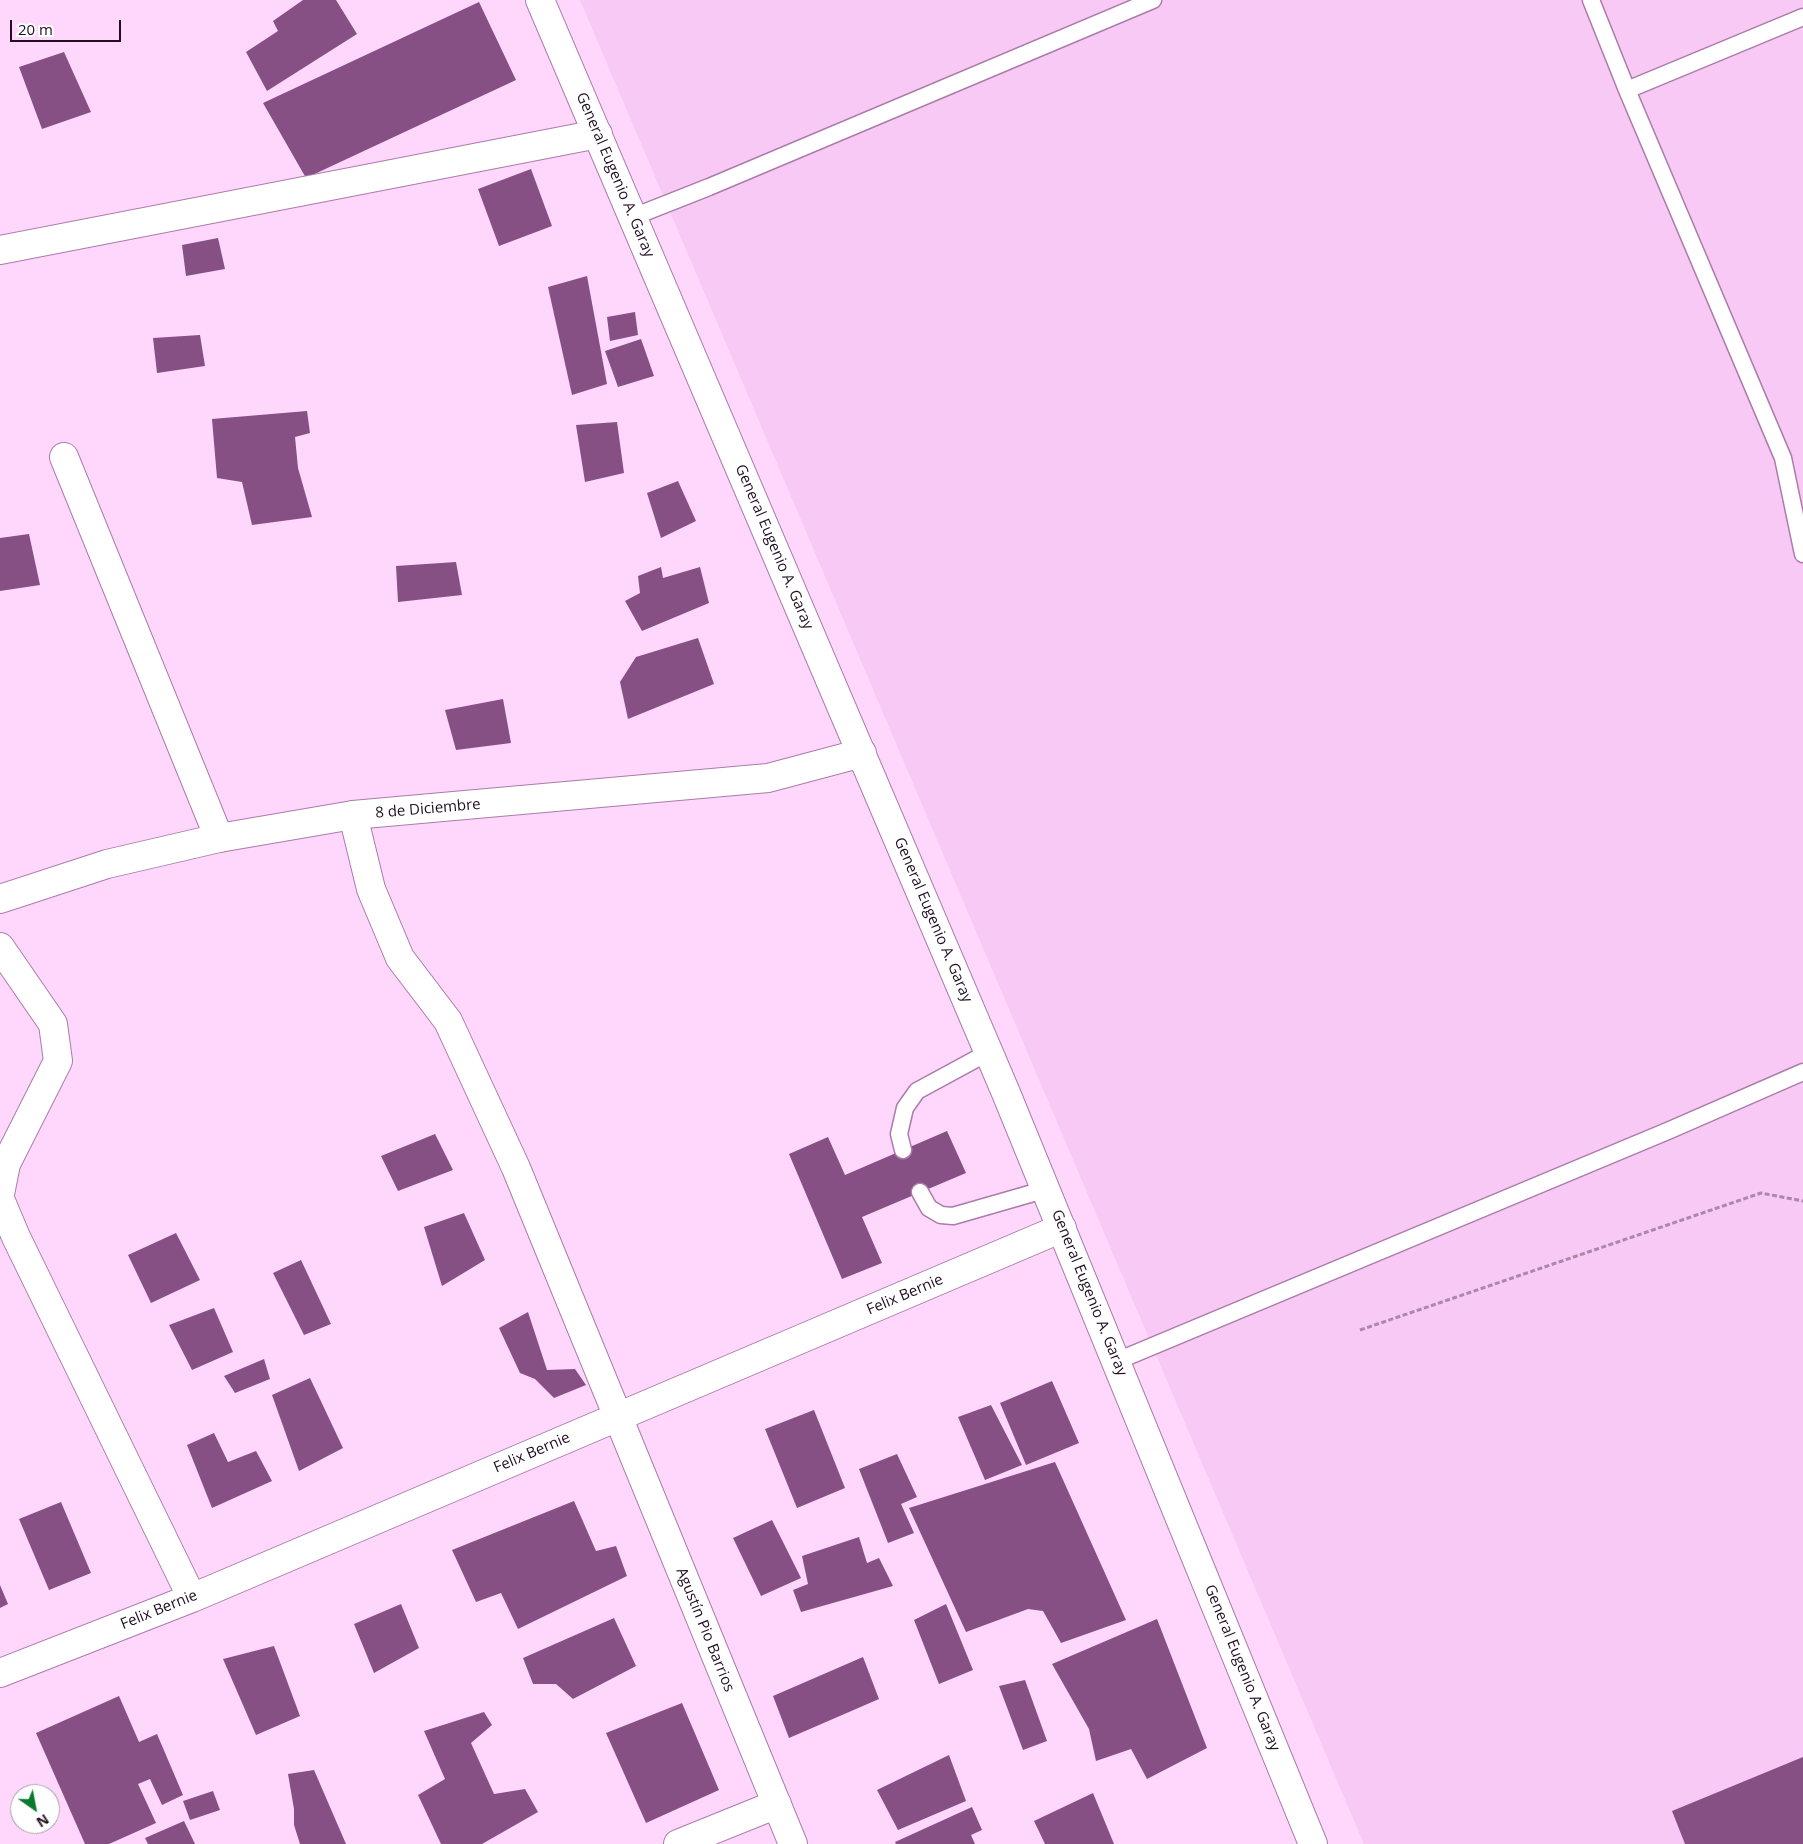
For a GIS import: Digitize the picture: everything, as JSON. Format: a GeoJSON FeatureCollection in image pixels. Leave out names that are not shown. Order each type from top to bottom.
{"type":"FeatureCollection","features":[{"type":"Feature","properties":{"kind":"street","name":"General Eugenio A. Garay"},"geometry":{"type":"LineString","coordinates":[[540,0],[989,1052],[1313,1844]]}},
{"type":"Feature","properties":{"kind":"street"},"geometry":{"type":"LineString","coordinates":[[0,250],[598,134]]}},
{"type":"Feature","properties":{"kind":"street"},"geometry":{"type":"LineString","coordinates":[[64,457],[220,838]]}},
{"type":"Feature","properties":{"kind":"street","name":"8 de Diciembre"},"geometry":{"type":"LineString","coordinates":[[0,899],[107,864],[220,838],[353,816],[768,778],[862,753]]}},
{"type":"Feature","properties":{"kind":"street","name":"Agustín Pio Barrios"},"geometry":{"type":"LineString","coordinates":[[353,816],[371,890],[400,958],[448,1021],[516,1168],[793,1844]]}},
{"type":"Feature","properties":{"kind":"street"},"geometry":{"type":"LineString","coordinates":[[0,947],[53,1024],[58,1061],[6,1164],[0,1194]]}},
{"type":"Feature","properties":{"kind":"street"},"geometry":{"type":"LineString","coordinates":[[0,1199],[16,1237],[192,1598]]}},
{"type":"Feature","properties":{"kind":"street","name":"Felix Bernie"},"geometry":{"type":"LineString","coordinates":[[0,1673],[192,1598],[1062,1228]]}},
{"type":"Feature","properties":{"kind":"street"},"geometry":{"type":"LineString","coordinates":[[678,1844],[777,1804]]}},
{"type":"Feature","properties":{"kind":"lane"},"geometry":{"type":"LineString","coordinates":[[633,217],[709,187],[1153,0]]}},
{"type":"Feature","properties":{"kind":"lane"},"geometry":{"type":"LineString","coordinates":[[1591,0],[1627,90],[1783,458],[1803,554]]}},
{"type":"Feature","properties":{"kind":"lane"},"geometry":{"type":"LineString","coordinates":[[1627,90],[1803,17]]}},
{"type":"Feature","properties":{"kind":"lane"},"geometry":{"type":"LineString","coordinates":[[904,1150],[898,1134],[905,1108],[917,1091],[989,1052]]}},
{"type":"Feature","properties":{"kind":"lane"},"geometry":{"type":"LineString","coordinates":[[1117,1361],[1670,1130],[1803,1072]]}},
{"type":"Feature","properties":{"kind":"lane"},"geometry":{"type":"LineString","coordinates":[[920,1192],[929,1208],[942,1215],[953,1216],[1046,1189]]}},
{"type":"Feature","properties":{"kind":"path"},"geometry":{"type":"LineString","coordinates":[[1360,1330],[1761,1192],[1803,1201]]}},
{"type":"Feature","properties":{"kind":"shaded area"},"geometry":{"type":"Polygon","coordinates":[[[580,0],[1803,0],[1803,1844],[1364,1844],[580,0]]]}},
{"type":"Feature","properties":{"kind":"building"},"geometry":{"type":"Polygon","coordinates":[[[303,0],[336,0],[357,34],[267,91],[246,52],[278,31],[273,21],[303,0]]]}},
{"type":"Feature","properties":{"kind":"building"},"geometry":{"type":"Polygon","coordinates":[[[479,2],[516,80],[306,178],[263,103],[479,2]]]}},
{"type":"Feature","properties":{"kind":"building"},"geometry":{"type":"Polygon","coordinates":[[[64,52],[91,112],[42,129],[19,67],[64,52]]]}},
{"type":"Feature","properties":{"kind":"building"},"geometry":{"type":"Polygon","coordinates":[[[531,169],[552,226],[499,246],[478,189],[531,169]]]}},
{"type":"Feature","properties":{"kind":"building"},"geometry":{"type":"Polygon","coordinates":[[[218,238],[225,269],[186,276],[182,245],[218,238]]]}},
{"type":"Feature","properties":{"kind":"building"},"geometry":{"type":"Polygon","coordinates":[[[587,276],[607,384],[572,395],[548,287],[587,276]]]}},
{"type":"Feature","properties":{"kind":"building"},"geometry":{"type":"Polygon","coordinates":[[[635,312],[638,335],[610,341],[607,317],[635,312]]]}},
{"type":"Feature","properties":{"kind":"building"},"geometry":{"type":"Polygon","coordinates":[[[200,335],[205,366],[157,373],[153,338],[200,335]]]}},
{"type":"Feature","properties":{"kind":"building"},"geometry":{"type":"Polygon","coordinates":[[[641,339],[654,376],[618,387],[605,351],[641,339]]]}},
{"type":"Feature","properties":{"kind":"building"},"geometry":{"type":"Polygon","coordinates":[[[307,411],[310,433],[295,437],[298,468],[312,517],[252,525],[242,482],[217,478],[212,419],[307,411]]]}},
{"type":"Feature","properties":{"kind":"building"},"geometry":{"type":"Polygon","coordinates":[[[617,422],[624,473],[585,482],[576,425],[617,422]]]}},
{"type":"Feature","properties":{"kind":"building"},"geometry":{"type":"Polygon","coordinates":[[[678,481],[696,521],[661,538],[647,493],[678,481]]]}},
{"type":"Feature","properties":{"kind":"building"},"geometry":{"type":"Polygon","coordinates":[[[29,534],[40,585],[0,591],[0,538],[29,534]]]}},
{"type":"Feature","properties":{"kind":"building"},"geometry":{"type":"Polygon","coordinates":[[[456,562],[462,595],[398,602],[396,566],[456,562]]]}},
{"type":"Feature","properties":{"kind":"building"},"geometry":{"type":"Polygon","coordinates":[[[661,567],[663,578],[700,567],[709,603],[642,631],[625,601],[640,593],[638,576],[661,567]]]}},
{"type":"Feature","properties":{"kind":"building"},"geometry":{"type":"Polygon","coordinates":[[[698,638],[714,684],[628,719],[620,682],[636,657],[698,638]]]}},
{"type":"Feature","properties":{"kind":"building"},"geometry":{"type":"Polygon","coordinates":[[[503,699],[511,743],[456,750],[445,710],[503,699]]]}},
{"type":"Feature","properties":{"kind":"building"},"geometry":{"type":"Polygon","coordinates":[[[947,1131],[966,1173],[862,1217],[882,1263],[842,1279],[789,1154],[828,1137],[845,1175],[947,1131]]]}},
{"type":"Feature","properties":{"kind":"building"},"geometry":{"type":"Polygon","coordinates":[[[435,1134],[453,1170],[398,1191],[381,1156],[435,1134]]]}},
{"type":"Feature","properties":{"kind":"building"},"geometry":{"type":"Polygon","coordinates":[[[464,1213],[485,1260],[442,1286],[424,1227],[464,1213]]]}},
{"type":"Feature","properties":{"kind":"building"},"geometry":{"type":"Polygon","coordinates":[[[176,1233],[200,1280],[151,1303],[128,1255],[176,1233]]]}},
{"type":"Feature","properties":{"kind":"building"},"geometry":{"type":"Polygon","coordinates":[[[301,1260],[331,1324],[304,1335],[273,1273],[301,1260]]]}},
{"type":"Feature","properties":{"kind":"building"},"geometry":{"type":"Polygon","coordinates":[[[214,1308],[233,1352],[192,1370],[169,1325],[214,1308]]]}},
{"type":"Feature","properties":{"kind":"building"},"geometry":{"type":"Polygon","coordinates":[[[528,1312],[547,1370],[575,1369],[586,1385],[554,1398],[535,1379],[520,1373],[499,1328],[528,1312]]]}},
{"type":"Feature","properties":{"kind":"building"},"geometry":{"type":"Polygon","coordinates":[[[264,1359],[270,1379],[235,1393],[224,1376],[264,1359]]]}},
{"type":"Feature","properties":{"kind":"building"},"geometry":{"type":"Polygon","coordinates":[[[310,1378],[343,1448],[299,1471],[272,1395],[310,1378]]]}},
{"type":"Feature","properties":{"kind":"building"},"geometry":{"type":"Polygon","coordinates":[[[1052,1381],[1079,1443],[1026,1465],[1000,1403],[1052,1381]]]}},
{"type":"Feature","properties":{"kind":"building"},"geometry":{"type":"Polygon","coordinates":[[[991,1405],[1022,1465],[985,1480],[958,1417],[991,1405]]]}},
{"type":"Feature","properties":{"kind":"building"},"geometry":{"type":"Polygon","coordinates":[[[814,1410],[845,1488],[797,1508],[765,1429],[814,1410]]]}},
{"type":"Feature","properties":{"kind":"building"},"geometry":{"type":"Polygon","coordinates":[[[214,1433],[228,1462],[256,1451],[272,1481],[212,1508],[187,1445],[214,1433]]]}},
{"type":"Feature","properties":{"kind":"building"},"geometry":{"type":"Polygon","coordinates":[[[897,1454],[917,1497],[901,1504],[914,1533],[888,1543],[859,1469],[897,1454]]]}},
{"type":"Feature","properties":{"kind":"building"},"geometry":{"type":"Polygon","coordinates":[[[1055,1462],[1126,1620],[1061,1643],[1043,1611],[1028,1609],[966,1632],[909,1508],[1055,1462]]]}},
{"type":"Feature","properties":{"kind":"building"},"geometry":{"type":"Polygon","coordinates":[[[574,1501],[596,1551],[616,1546],[627,1576],[518,1629],[501,1593],[476,1602],[452,1550],[574,1501]]]}},
{"type":"Feature","properties":{"kind":"building"},"geometry":{"type":"Polygon","coordinates":[[[61,1502],[91,1573],[49,1590],[19,1519],[61,1502]]]}},
{"type":"Feature","properties":{"kind":"building"},"geometry":{"type":"Polygon","coordinates":[[[772,1520],[801,1578],[761,1596],[733,1538],[772,1520]]]}},
{"type":"Feature","properties":{"kind":"building"},"geometry":{"type":"Polygon","coordinates":[[[859,1537],[867,1563],[879,1558],[893,1586],[801,1612],[793,1590],[808,1584],[802,1556],[859,1537]]]}},
{"type":"Feature","properties":{"kind":"building"},"geometry":{"type":"Polygon","coordinates":[[[0,1585],[8,1604],[0,1608],[0,1585]]]}},
{"type":"Feature","properties":{"kind":"building"},"geometry":{"type":"Polygon","coordinates":[[[401,1604],[419,1648],[374,1673],[354,1624],[401,1604]]]}},
{"type":"Feature","properties":{"kind":"building"},"geometry":{"type":"Polygon","coordinates":[[[946,1604],[973,1670],[939,1684],[914,1620],[946,1604]]]}},
{"type":"Feature","properties":{"kind":"building"},"geometry":{"type":"Polygon","coordinates":[[[614,1618],[636,1666],[573,1699],[556,1684],[533,1684],[523,1658],[614,1618]]]}},
{"type":"Feature","properties":{"kind":"building"},"geometry":{"type":"Polygon","coordinates":[[[1157,1619],[1207,1748],[1147,1779],[1131,1749],[1096,1761],[1089,1729],[1052,1664],[1157,1619]]]}},
{"type":"Feature","properties":{"kind":"building"},"geometry":{"type":"Polygon","coordinates":[[[274,1646],[300,1716],[256,1735],[223,1659],[274,1646]]]}},
{"type":"Feature","properties":{"kind":"building"},"geometry":{"type":"Polygon","coordinates":[[[863,1657],[879,1699],[789,1738],[773,1696],[863,1657]]]}},
{"type":"Feature","properties":{"kind":"building"},"geometry":{"type":"Polygon","coordinates":[[[1025,1680],[1047,1741],[1023,1750],[999,1686],[1025,1680]]]}},
{"type":"Feature","properties":{"kind":"building"},"geometry":{"type":"Polygon","coordinates":[[[119,1696],[139,1742],[157,1734],[183,1795],[162,1805],[150,1779],[138,1784],[156,1823],[109,1844],[85,1844],[36,1733],[119,1696]]]}},
{"type":"Feature","properties":{"kind":"building"},"geometry":{"type":"Polygon","coordinates":[[[682,1703],[719,1790],[646,1823],[606,1733],[682,1703]]]}},
{"type":"Feature","properties":{"kind":"building"},"geometry":{"type":"Polygon","coordinates":[[[484,1712],[492,1725],[471,1743],[494,1794],[525,1789],[538,1812],[482,1844],[441,1844],[418,1795],[445,1779],[424,1731],[484,1712]]]}},
{"type":"Feature","properties":{"kind":"building"},"geometry":{"type":"Polygon","coordinates":[[[949,1755],[966,1801],[898,1830],[877,1790],[949,1755]]]}},
{"type":"Feature","properties":{"kind":"building"},"geometry":{"type":"Polygon","coordinates":[[[1803,1757],[1803,1844],[1685,1844],[1672,1811],[1803,1757]]]}},
{"type":"Feature","properties":{"kind":"building"},"geometry":{"type":"Polygon","coordinates":[[[314,1770],[346,1844],[300,1844],[294,1825],[294,1809],[288,1774],[314,1770]]]}},
{"type":"Feature","properties":{"kind":"building"},"geometry":{"type":"Polygon","coordinates":[[[213,1791],[220,1810],[190,1820],[183,1801],[213,1791]]]}},
{"type":"Feature","properties":{"kind":"building"},"geometry":{"type":"Polygon","coordinates":[[[1093,1793],[1114,1844],[1045,1844],[1034,1821],[1093,1793]]]}},
{"type":"Feature","properties":{"kind":"building"},"geometry":{"type":"Polygon","coordinates":[[[972,1807],[982,1830],[971,1835],[975,1844],[896,1844],[895,1842],[972,1807]]]}},
{"type":"Feature","properties":{"kind":"building"},"geometry":{"type":"Polygon","coordinates":[[[184,1821],[195,1844],[148,1844],[145,1838],[184,1821]]]}}]}
